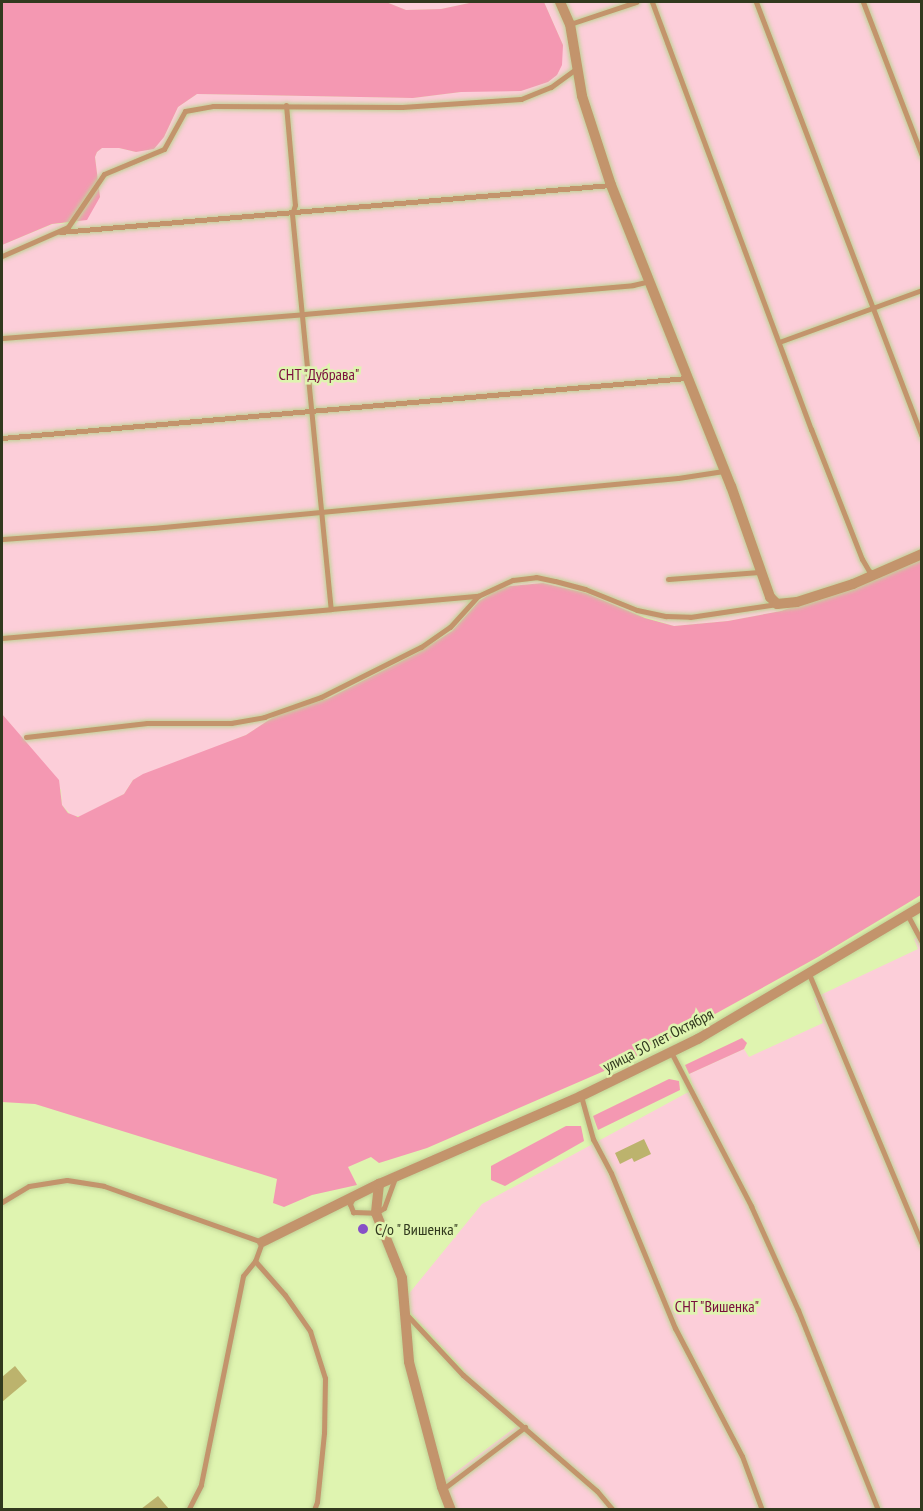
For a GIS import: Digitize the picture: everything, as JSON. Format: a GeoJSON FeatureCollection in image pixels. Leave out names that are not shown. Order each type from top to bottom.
{"type":"FeatureCollection","features":[{"type":"Feature","properties":{"kind":"street"},"geometry":{"type":"LineString","coordinates":[[560,2],[570,24],[588,117],[611,185],[650,281],[770,597],[777,604],[797,602],[876,575],[921,554]]}},
{"type":"Feature","properties":{"kind":"street","name":"улица 50 лет Октября"},"geometry":{"type":"LineString","coordinates":[[262,1242],[396,1176],[581,1096],[671,1052],[921,906]]}},
{"type":"Feature","properties":{"kind":"street"},"geometry":{"type":"LineString","coordinates":[[379,1184],[376,1213],[400,1268],[409,1362],[443,1489],[451,1509]]}},
{"type":"Feature","properties":{"kind":"lane"},"geometry":{"type":"LineString","coordinates":[[570,24],[636,2]]}},
{"type":"Feature","properties":{"kind":"lane"},"geometry":{"type":"LineString","coordinates":[[652,2],[862,559],[869,571],[876,575]]}},
{"type":"Feature","properties":{"kind":"lane"},"geometry":{"type":"LineString","coordinates":[[756,2],[874,308],[921,437]]}},
{"type":"Feature","properties":{"kind":"lane"},"geometry":{"type":"LineString","coordinates":[[863,2],[921,156]]}},
{"type":"Feature","properties":{"kind":"lane"},"geometry":{"type":"LineString","coordinates":[[2,256],[68,227],[104,174],[164,149],[185,111],[213,106],[402,107],[521,99],[551,87],[577,68]]}},
{"type":"Feature","properties":{"kind":"lane"},"geometry":{"type":"LineString","coordinates":[[286,105],[295,206],[292,214],[304,314],[332,609]]}},
{"type":"Feature","properties":{"kind":"lane"},"geometry":{"type":"LineString","coordinates":[[59,232],[292,214],[611,185]]}},
{"type":"Feature","properties":{"kind":"lane"},"geometry":{"type":"LineString","coordinates":[[2,338],[304,314],[633,285],[650,281]]}},
{"type":"Feature","properties":{"kind":"lane"},"geometry":{"type":"LineString","coordinates":[[779,342],[921,290]]}},
{"type":"Feature","properties":{"kind":"lane"},"geometry":{"type":"LineString","coordinates":[[2,438],[687,378]]}},
{"type":"Feature","properties":{"kind":"lane"},"geometry":{"type":"LineString","coordinates":[[2,539],[321,512],[678,478],[723,471]]}},
{"type":"Feature","properties":{"kind":"lane"},"geometry":{"type":"LineString","coordinates":[[668,579],[760,572]]}},
{"type":"Feature","properties":{"kind":"lane"},"geometry":{"type":"LineString","coordinates":[[2,638],[478,596],[513,580],[536,577],[585,589],[637,610],[666,616],[690,617],[777,604]]}},
{"type":"Feature","properties":{"kind":"lane"},"geometry":{"type":"LineString","coordinates":[[26,736],[147,723],[231,723],[264,717],[321,697],[421,647],[450,627],[478,596]]}},
{"type":"Feature","properties":{"kind":"lane"},"geometry":{"type":"LineString","coordinates":[[907,914],[921,942]]}},
{"type":"Feature","properties":{"kind":"lane"},"geometry":{"type":"LineString","coordinates":[[809,972],[921,1244]]}},
{"type":"Feature","properties":{"kind":"lane"},"geometry":{"type":"LineString","coordinates":[[671,1052],[750,1206],[798,1310],[878,1509]]}},
{"type":"Feature","properties":{"kind":"lane"},"geometry":{"type":"LineString","coordinates":[[581,1096],[593,1139],[612,1173],[675,1328],[742,1456],[762,1509]]}},
{"type":"Feature","properties":{"kind":"lane"},"geometry":{"type":"LineString","coordinates":[[353,1197],[350,1204],[353,1212],[376,1213],[384,1208],[396,1176]]}},
{"type":"Feature","properties":{"kind":"lane"},"geometry":{"type":"LineString","coordinates":[[2,1202],[29,1186],[67,1180],[104,1186],[262,1242],[255,1261],[243,1276],[201,1485],[188,1509]]}},
{"type":"Feature","properties":{"kind":"lane"},"geometry":{"type":"LineString","coordinates":[[255,1261],[285,1295],[310,1331],[325,1378],[324,1433],[317,1502],[314,1509]]}},
{"type":"Feature","properties":{"kind":"lane"},"geometry":{"type":"LineString","coordinates":[[403,1311],[463,1375],[597,1491],[613,1509]]}},
{"type":"Feature","properties":{"kind":"lane"},"geometry":{"type":"LineString","coordinates":[[443,1489],[525,1427]]}},
{"type":"Feature","properties":{"kind":"green space"},"geometry":{"type":"Polygon","coordinates":[[[386,2],[474,2],[441,9],[406,10],[386,2]]]}},
{"type":"Feature","properties":{"kind":"green space","name":"СНТ \"Дубрава\""},"geometry":{"type":"Polygon","coordinates":[[[544,2],[921,2],[921,558],[872,579],[781,611],[728,621],[674,626],[543,583],[501,587],[479,601],[452,631],[417,653],[329,698],[278,714],[246,735],[133,780],[124,794],[82,816],[72,816],[62,805],[61,790],[2,714],[2,245],[53,224],[76,223],[100,197],[95,157],[97,152],[102,148],[119,148],[136,152],[164,137],[178,107],[197,94],[413,98],[461,92],[563,45],[544,2]]]}},
{"type":"Feature","properties":{"kind":"green space","name":"СНТ \"Вишенка\""},"geometry":{"type":"Polygon","coordinates":[[[921,935],[921,1509],[454,1509],[444,1481],[517,1426],[460,1377],[464,1370],[407,1309],[407,1296],[482,1204],[694,1089],[689,1074],[744,1049],[749,1057],[823,1023],[814,998],[918,949],[914,939],[921,935]]]}},
{"type":"Feature","properties":{"kind":"shaded area"},"geometry":{"type":"Polygon","coordinates":[[[2,2],[386,2],[406,10],[441,9],[474,2],[544,2],[563,45],[562,65],[557,75],[548,82],[521,91],[461,92],[413,98],[197,94],[178,107],[164,137],[154,149],[136,152],[119,148],[102,148],[97,152],[95,157],[100,197],[87,220],[52,224],[2,245],[2,2]]]}},
{"type":"Feature","properties":{"kind":"shaded area"},"geometry":{"type":"Polygon","coordinates":[[[921,558],[921,895],[818,957],[641,1055],[427,1148],[379,1163],[371,1157],[348,1167],[357,1185],[312,1195],[284,1207],[273,1203],[277,1179],[35,1104],[2,1102],[2,714],[59,780],[62,805],[68,813],[78,817],[124,794],[133,780],[143,774],[246,735],[278,714],[329,698],[417,653],[452,631],[479,601],[501,587],[543,583],[586,593],[645,618],[674,626],[728,621],[781,611],[872,579],[921,558]]]}},
{"type":"Feature","properties":{"kind":"shaded area"},"geometry":{"type":"Polygon","coordinates":[[[742,1038],[747,1043],[744,1049],[689,1074],[685,1065],[742,1038]]]}},
{"type":"Feature","properties":{"kind":"shaded area"},"geometry":{"type":"Polygon","coordinates":[[[669,1079],[679,1081],[680,1090],[598,1130],[593,1116],[669,1079]]]}},
{"type":"Feature","properties":{"kind":"shaded area"},"geometry":{"type":"Polygon","coordinates":[[[566,1126],[581,1126],[584,1141],[505,1186],[491,1180],[491,1166],[566,1126]]]}},
{"type":"Feature","properties":{"kind":"building"},"geometry":{"type":"Polygon","coordinates":[[[644,1139],[651,1154],[634,1162],[632,1158],[620,1164],[615,1153],[644,1139]]]}},
{"type":"Feature","properties":{"kind":"building"},"geometry":{"type":"Polygon","coordinates":[[[15,1366],[27,1381],[2,1402],[2,1377],[15,1366]]]}},
{"type":"Feature","properties":{"kind":"building"},"geometry":{"type":"Polygon","coordinates":[[[158,1496],[169,1509],[141,1509],[158,1496]]]}},
{"type":"Feature","properties":{"kind":"place","name":"С/о \" Вишенка\""},"geometry":{"type":"Point","coordinates":[363,1229]}}]}
